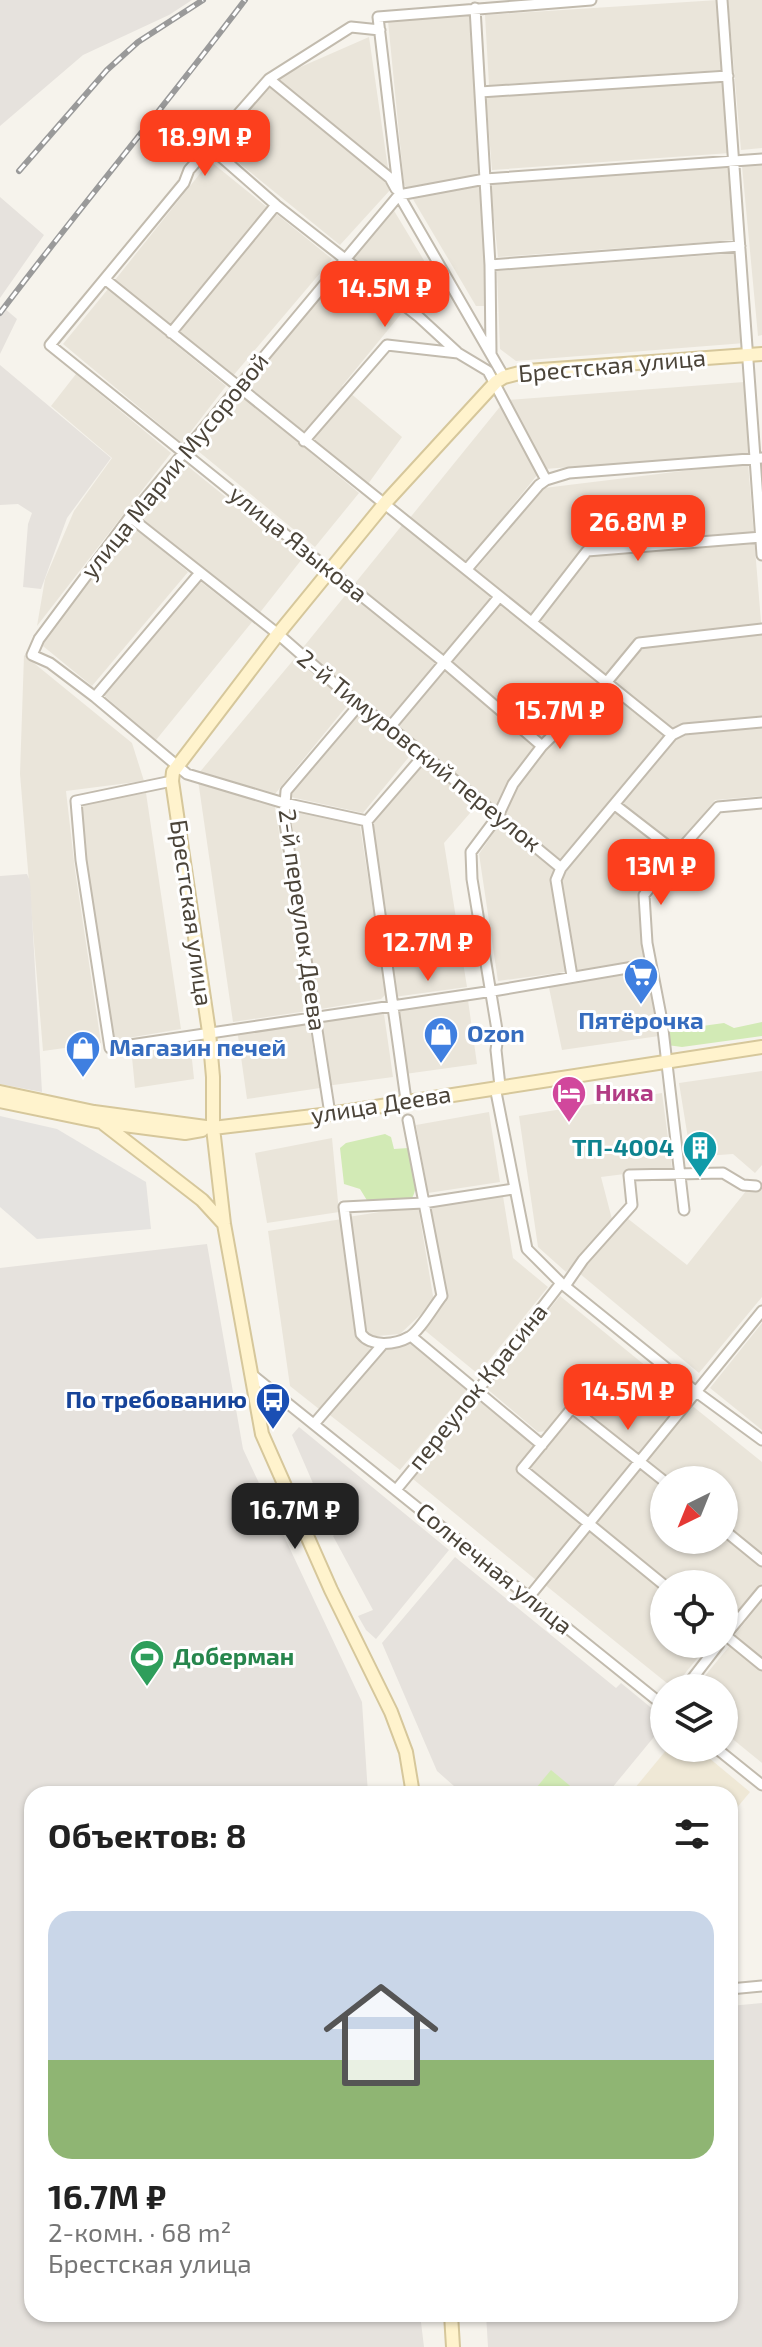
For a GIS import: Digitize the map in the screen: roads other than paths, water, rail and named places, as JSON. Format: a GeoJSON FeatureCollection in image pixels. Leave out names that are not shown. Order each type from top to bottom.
{"type":"FeatureCollection","features":[{"type":"Feature","properties":{"kind":"street"},"geometry":{"type":"LineString","coordinates":[[399,195],[378,17],[591,0]]}},
{"type":"Feature","properties":{"kind":"street"},"geometry":{"type":"LineString","coordinates":[[722,0],[736,160],[746,355],[758,458],[762,555]]}},
{"type":"Feature","properties":{"kind":"street"},"geometry":{"type":"LineString","coordinates":[[475,8],[490,265],[491,355]]}},
{"type":"Feature","properties":{"kind":"street"},"geometry":{"type":"LineString","coordinates":[[380,30],[351,27],[269,79],[189,170],[184,183],[106,280],[672,735]]}},
{"type":"Feature","properties":{"kind":"street"},"geometry":{"type":"LineString","coordinates":[[480,92],[728,76]]}},
{"type":"Feature","properties":{"kind":"street"},"geometry":{"type":"LineString","coordinates":[[269,79],[390,178],[491,355],[546,480]]}},
{"type":"Feature","properties":{"kind":"street"},"geometry":{"type":"LineString","coordinates":[[211,148],[276,205],[419,317],[458,353],[500,380]]}},
{"type":"Feature","properties":{"kind":"street"},"geometry":{"type":"LineString","coordinates":[[399,195],[485,179],[762,159]]}},
{"type":"Feature","properties":{"kind":"street","name":"улица Марии Мусоровой"},"geometry":{"type":"LineString","coordinates":[[95,697],[50,663],[32,655],[39,639],[130,517],[399,195]]}},
{"type":"Feature","properties":{"kind":"street"},"geometry":{"type":"LineString","coordinates":[[171,333],[276,205]]}},
{"type":"Feature","properties":{"kind":"street"},"geometry":{"type":"LineString","coordinates":[[490,265],[740,246]]}},
{"type":"Feature","properties":{"kind":"street","name":"улица Языкова"},"geometry":{"type":"LineString","coordinates":[[106,280],[50,345],[331,570],[542,746]]}},
{"type":"Feature","properties":{"kind":"street"},"geometry":{"type":"LineString","coordinates":[[304,441],[387,345],[458,353]]}},
{"type":"Feature","properties":{"kind":"street","name":"Брестская улица"},"geometry":{"type":"LineString","coordinates":[[412,1786],[406,1752],[391,1712],[331,1590],[262,1434],[224,1224],[213,1128],[209,1032],[172,781],[176,767],[278,634],[385,503],[500,380],[527,371],[762,354]]}},
{"type":"Feature","properties":{"kind":"street"},"geometry":{"type":"LineString","coordinates":[[467,569],[546,480],[569,473],[758,458]]}},
{"type":"Feature","properties":{"kind":"street","name":"2-й Тимуровский переулок"},"geometry":{"type":"LineString","coordinates":[[130,517],[278,634],[359,705],[561,868]]}},
{"type":"Feature","properties":{"kind":"street"},"geometry":{"type":"LineString","coordinates":[[532,622],[587,551],[761,538]]}},
{"type":"Feature","properties":{"kind":"street"},"geometry":{"type":"LineString","coordinates":[[199,574],[95,697],[187,774],[284,803],[367,821]]}},
{"type":"Feature","properties":{"kind":"street"},"geometry":{"type":"LineString","coordinates":[[390,727],[499,597]]}},
{"type":"Feature","properties":{"kind":"street"},"geometry":{"type":"LineString","coordinates":[[762,629],[639,643],[606,683],[542,746],[513,784],[498,816],[471,852],[472,879],[493,991],[498,1036],[498,1087],[513,1189],[527,1249],[563,1285],[695,1391],[762,1440]]}},
{"type":"Feature","properties":{"kind":"street","name":"2-й переулок Деева"},"geometry":{"type":"LineString","coordinates":[[330,1114],[284,803],[286,791],[359,705]]}},
{"type":"Feature","properties":{"kind":"street"},"geometry":{"type":"LineString","coordinates":[[572,976],[556,880],[561,868],[672,735],[684,729],[762,722]]}},
{"type":"Feature","properties":{"kind":"street"},"geometry":{"type":"LineString","coordinates":[[406,1100],[367,821],[424,755]]}},
{"type":"Feature","properties":{"kind":"street"},"geometry":{"type":"LineString","coordinates":[[172,781],[76,801],[81,860],[110,1048],[493,991],[651,964]]}},
{"type":"Feature","properties":{"kind":"street"},"geometry":{"type":"LineString","coordinates":[[684,1210],[644,895],[718,807],[762,803]]}},
{"type":"Feature","properties":{"kind":"street"},"geometry":{"type":"LineString","coordinates":[[615,805],[677,853]]}},
{"type":"Feature","properties":{"kind":"street","name":"улица Деева"},"geometry":{"type":"LineString","coordinates":[[0,1092],[94,1112],[213,1128],[330,1114],[762,1047]]}},
{"type":"Feature","properties":{"kind":"street"},"geometry":{"type":"LineString","coordinates":[[0,1101],[101,1122],[185,1133],[213,1128]]}},
{"type":"Feature","properties":{"kind":"street"},"geometry":{"type":"LineString","coordinates":[[408,1120],[423,1203],[442,1296],[411,1336],[383,1344],[366,1340],[361,1334],[344,1207],[423,1203],[513,1189]]}},
{"type":"Feature","properties":{"kind":"street"},"geometry":{"type":"LineString","coordinates":[[101,1122],[202,1200],[224,1224]]}},
{"type":"Feature","properties":{"kind":"street","name":"переулок Красина"},"geometry":{"type":"LineString","coordinates":[[396,1490],[583,1260],[632,1205],[629,1175],[723,1173],[743,1185],[760,1185]]}},
{"type":"Feature","properties":{"kind":"street"},"geometry":{"type":"LineString","coordinates":[[529,1597],[762,1311]]}},
{"type":"Feature","properties":{"kind":"street"},"geometry":{"type":"LineString","coordinates":[[411,1336],[542,1445]]}},
{"type":"Feature","properties":{"kind":"street"},"geometry":{"type":"LineString","coordinates":[[314,1424],[383,1344]]}},
{"type":"Feature","properties":{"kind":"street","name":"Солнечная улица"},"geometry":{"type":"LineString","coordinates":[[250,1373],[650,1695]]}},
{"type":"Feature","properties":{"kind":"street"},"geometry":{"type":"LineString","coordinates":[[650,1470],[572,1408],[522,1469],[650,1573]]}},
{"type":"Feature","properties":{"kind":"street"},"geometry":{"type":"LineString","coordinates":[[738,1541],[762,1561]]}},
{"type":"Feature","properties":{"kind":"street"},"geometry":{"type":"LineString","coordinates":[[738,1620],[762,1591]]}},
{"type":"Feature","properties":{"kind":"street"},"geometry":{"type":"LineString","coordinates":[[738,1646],[762,1665]]}},
{"type":"Feature","properties":{"kind":"street"},"geometry":{"type":"LineString","coordinates":[[696,1674],[708,1658]]}},
{"type":"Feature","properties":{"kind":"street"},"geometry":{"type":"LineString","coordinates":[[733,1762],[762,1785]]}},
{"type":"Feature","properties":{"kind":"street"},"geometry":{"type":"LineString","coordinates":[[738,1988],[762,1986]]}},
{"type":"Feature","properties":{"kind":"street"},"geometry":{"type":"LineString","coordinates":[[451,2322],[453,2347]]}},
{"type":"Feature","properties":{"kind":"railway"},"geometry":{"type":"LineString","coordinates":[[19,171],[107,70],[138,42],[203,0]]}},
{"type":"Feature","properties":{"kind":"railway"},"geometry":{"type":"LineString","coordinates":[[0,313],[245,0]]}},
{"type":"Feature","properties":{"kind":"place","name":"Пятёрочка"},"geometry":{"type":"Point","coordinates":[641,1006]}},
{"type":"Feature","properties":{"kind":"place","name":"Ozon"},"geometry":{"type":"Point","coordinates":[441,1065]}},
{"type":"Feature","properties":{"kind":"place","name":"Магазин печей"},"geometry":{"type":"Point","coordinates":[83,1079]}},
{"type":"Feature","properties":{"kind":"place","name":"Ника"},"geometry":{"type":"Point","coordinates":[569,1124]}},
{"type":"Feature","properties":{"kind":"place","name":"ТП-4004"},"geometry":{"type":"Point","coordinates":[700,1179]}},
{"type":"Feature","properties":{"kind":"place","name":"По требованию"},"geometry":{"type":"Point","coordinates":[273,1431]}},
{"type":"Feature","properties":{"kind":"place","name":"Доберман"},"geometry":{"type":"Point","coordinates":[147,1688]}}]}
